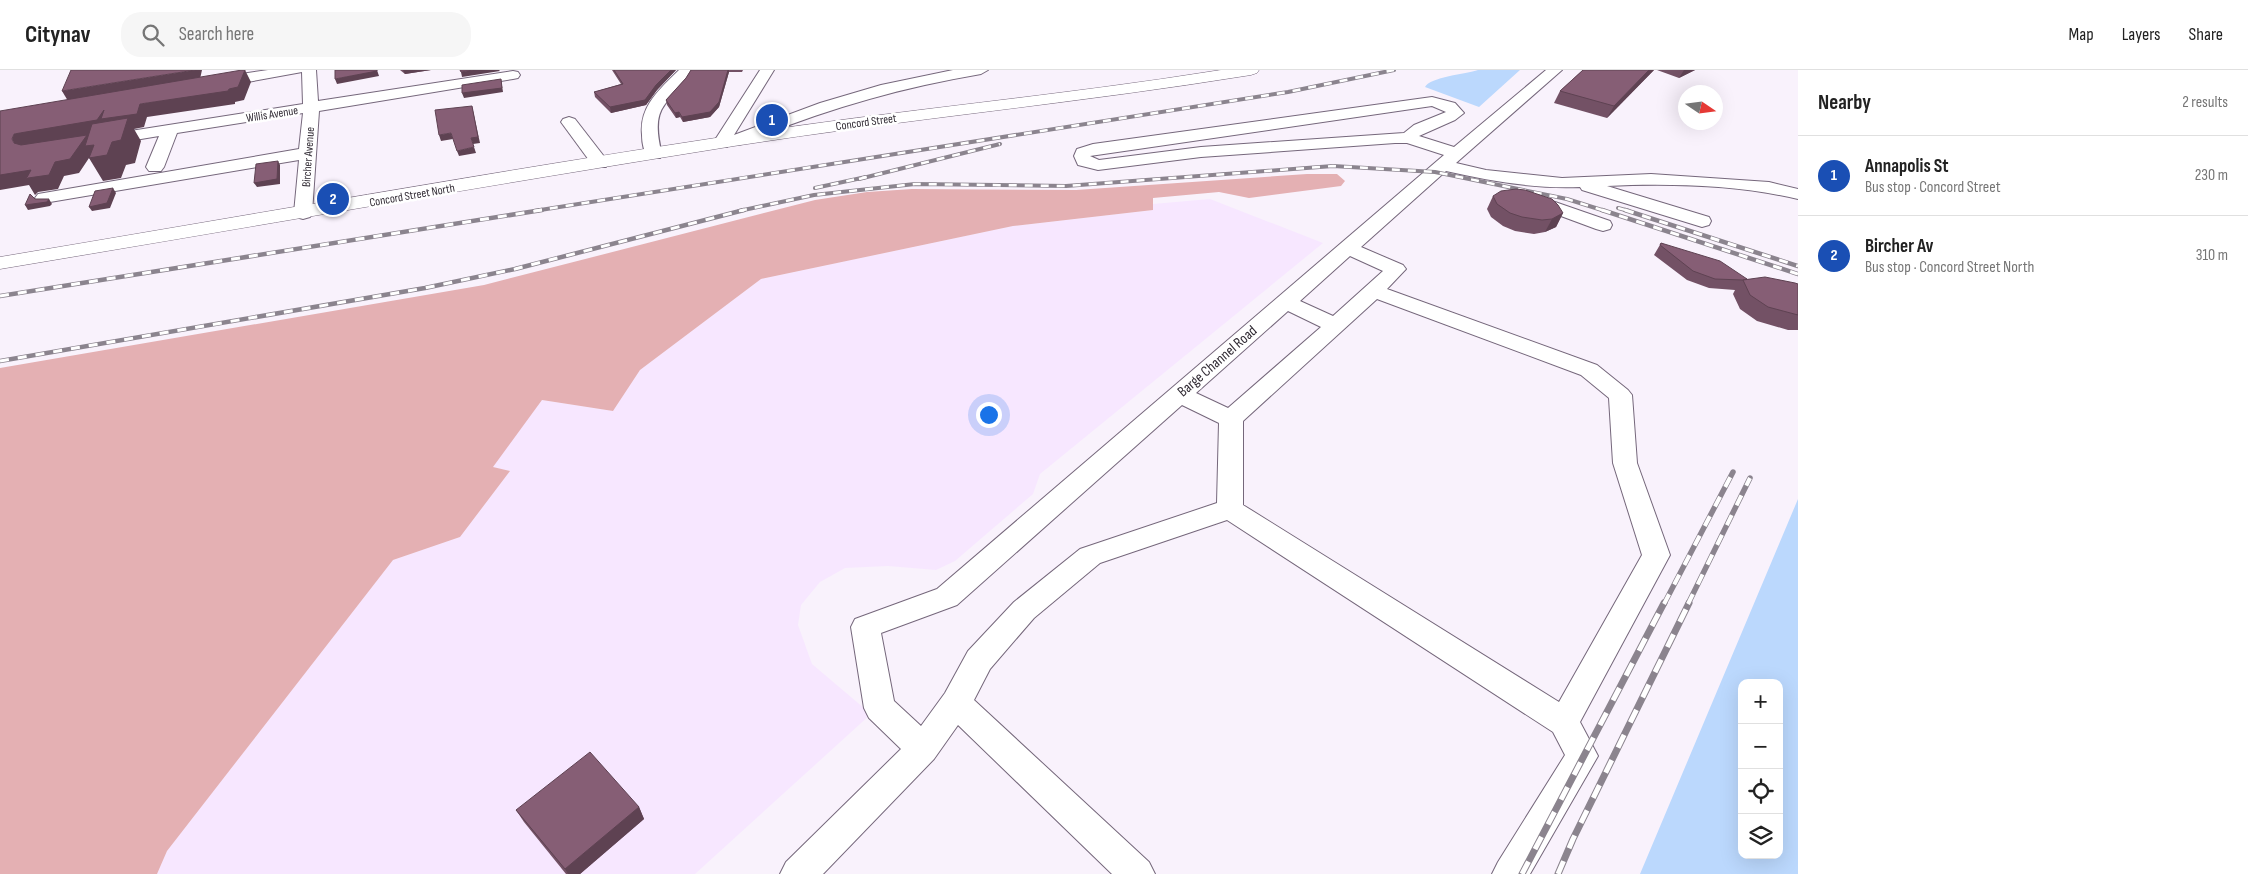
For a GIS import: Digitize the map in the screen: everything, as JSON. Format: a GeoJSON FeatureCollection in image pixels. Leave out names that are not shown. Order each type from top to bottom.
{"type":"FeatureCollection","features":[{"type":"Feature","properties":{"kind":"main road","name":"Concord Street"},"geometry":{"type":"LineString","coordinates":[[728,142],[916,115],[1142,88],[1251,70]]}},
{"type":"Feature","properties":{"kind":"main road","name":"Concord Street North"},"geometry":{"type":"LineString","coordinates":[[0,263],[728,142]]}},
{"type":"Feature","properties":{"kind":"street"},"geometry":{"type":"LineString","coordinates":[[197,86],[296,70]]}},
{"type":"Feature","properties":{"kind":"street","name":"Bircher Avenue"},"geometry":{"type":"LineString","coordinates":[[302,213],[311,108],[309,70]]}},
{"type":"Feature","properties":{"kind":"street"},"geometry":{"type":"LineString","coordinates":[[654,154],[647,125],[652,112],[659,97],[687,70]]}},
{"type":"Feature","properties":{"kind":"street"},"geometry":{"type":"LineString","coordinates":[[728,142],[767,70]]}},
{"type":"Feature","properties":{"kind":"street","name":"Concord Street"},"geometry":{"type":"LineString","coordinates":[[728,142],[784,119],[872,92],[931,77],[981,70]]}},
{"type":"Feature","properties":{"kind":"street","name":"Barge Channel Road"},"geometry":{"type":"LineString","coordinates":[[923,749],[880,708],[865,627],[947,596],[1443,165],[1556,70]]}},
{"type":"Feature","properties":{"kind":"street","name":"Willis Avenue"},"geometry":{"type":"LineString","coordinates":[[86,143],[513,75]]}},
{"type":"Feature","properties":{"kind":"street"},"geometry":{"type":"LineString","coordinates":[[1408,138],[1417,128],[1448,118],[1456,113],[1453,108],[1440,103],[1416,101],[1366,111],[1093,149],[1083,152],[1082,156],[1084,161],[1098,165],[1201,152],[1408,138],[1443,165],[1603,225]]}},
{"type":"Feature","properties":{"kind":"street"},"geometry":{"type":"LineString","coordinates":[[568,122],[600,164]]}},
{"type":"Feature","properties":{"kind":"street"},"geometry":{"type":"LineString","coordinates":[[156,167],[170,130]]}},
{"type":"Feature","properties":{"kind":"street"},"geometry":{"type":"LineString","coordinates":[[44,198],[308,153]]}},
{"type":"Feature","properties":{"kind":"street"},"geometry":{"type":"LineString","coordinates":[[1443,165],[1486,175],[1562,183],[1651,179],[1769,187],[1798,194]]}},
{"type":"Feature","properties":{"kind":"street"},"geometry":{"type":"LineString","coordinates":[[1577,182],[1623,198],[1702,221]]}},
{"type":"Feature","properties":{"kind":"street"},"geometry":{"type":"LineString","coordinates":[[1230,509],[1231,419],[1374,291],[1396,268],[1347,248]]}},
{"type":"Feature","properties":{"kind":"street"},"geometry":{"type":"LineString","coordinates":[[1374,291],[1589,370],[1620,395],[1625,463],[1656,555],[1564,722]]}},
{"type":"Feature","properties":{"kind":"street"},"geometry":{"type":"LineString","coordinates":[[1285,302],[1334,326]]}},
{"type":"Feature","properties":{"kind":"street"},"geometry":{"type":"LineString","coordinates":[[1179,394],[1231,419]]}},
{"type":"Feature","properties":{"kind":"street"},"geometry":{"type":"LineString","coordinates":[[1230,509],[1564,722],[1582,756],[1510,874]]}},
{"type":"Feature","properties":{"kind":"street"},"geometry":{"type":"LineString","coordinates":[[798,874],[923,749],[956,703],[979,660],[1024,610],[1090,556],[1230,509]]}},
{"type":"Feature","properties":{"kind":"street"},"geometry":{"type":"LineString","coordinates":[[956,703],[1137,874]]}},
{"type":"Feature","properties":{"kind":"shaded area"},"geometry":{"type":"Polygon","coordinates":[[[1307,174],[1337,174],[1345,181],[1341,186],[1249,198],[1219,192],[1153,198],[1153,210],[1013,226],[761,279],[640,370],[613,411],[542,400],[493,467],[510,471],[460,537],[393,560],[167,851],[157,874],[0,874],[0,368],[484,285],[815,200],[867,192],[912,189],[1076,190],[1307,174]]]}},
{"type":"Feature","properties":{"kind":"shaded area"},"geometry":{"type":"Polygon","coordinates":[[[1210,199],[1323,243],[1040,474],[1033,494],[955,561],[936,570],[888,566],[845,568],[820,582],[801,605],[798,625],[812,664],[871,714],[695,874],[157,874],[167,851],[393,560],[460,537],[510,471],[492,467],[542,400],[613,411],[640,370],[761,279],[1013,226],[1153,210],[1153,204],[1210,199]]]}},
{"type":"Feature","properties":{"kind":"water"},"geometry":{"type":"Polygon","coordinates":[[[1478,70],[1520,70],[1479,107],[1425,87],[1441,78],[1478,70]]]}},
{"type":"Feature","properties":{"kind":"water"},"geometry":{"type":"Polygon","coordinates":[[[1798,499],[1798,874],[1640,874],[1798,499]]]}},
{"type":"Feature","properties":{"kind":"building"},"geometry":{"type":"Polygon","coordinates":[[[71,70],[195,70],[62,91],[71,70]]]}},
{"type":"Feature","properties":{"kind":"building"},"geometry":{"type":"Polygon","coordinates":[[[245,70],[238,87],[228,91],[140,104],[137,114],[101,119],[104,110],[97,120],[14,134],[12,139],[14,143],[21,145],[87,135],[70,159],[55,162],[49,175],[28,178],[25,181],[31,170],[0,175],[0,111],[245,70]]]}},
{"type":"Feature","properties":{"kind":"building"},"geometry":{"type":"Polygon","coordinates":[[[335,70],[377,70],[377,71],[335,79],[335,70]]]}},
{"type":"Feature","properties":{"kind":"building"},"geometry":{"type":"Polygon","coordinates":[[[614,70],[671,70],[656,85],[645,100],[610,107],[594,92],[623,84],[614,70]]]}},
{"type":"Feature","properties":{"kind":"building"},"geometry":{"type":"Polygon","coordinates":[[[691,70],[728,70],[719,102],[710,112],[682,117],[679,112],[675,113],[666,100],[691,70]]]}},
{"type":"Feature","properties":{"kind":"building"},"geometry":{"type":"Polygon","coordinates":[[[1583,70],[1649,70],[1614,106],[1560,91],[1583,70]]]}},
{"type":"Feature","properties":{"kind":"building"},"geometry":{"type":"Polygon","coordinates":[[[501,79],[502,88],[462,93],[462,85],[501,79]]]}},
{"type":"Feature","properties":{"kind":"building"},"geometry":{"type":"Polygon","coordinates":[[[472,106],[478,137],[471,138],[474,147],[457,151],[451,133],[439,135],[435,110],[472,106]]]}},
{"type":"Feature","properties":{"kind":"building"},"geometry":{"type":"Polygon","coordinates":[[[128,118],[121,140],[112,142],[107,155],[89,158],[94,145],[85,146],[92,124],[128,118]]]}},
{"type":"Feature","properties":{"kind":"building"},"geometry":{"type":"Polygon","coordinates":[[[278,161],[277,179],[254,183],[256,164],[278,161]]]}},
{"type":"Feature","properties":{"kind":"building"},"geometry":{"type":"Polygon","coordinates":[[[113,188],[107,203],[89,207],[95,191],[113,188]]]}},
{"type":"Feature","properties":{"kind":"building"},"geometry":{"type":"Polygon","coordinates":[[[1516,189],[1552,199],[1563,213],[1552,219],[1542,220],[1510,213],[1497,204],[1493,196],[1501,191],[1516,189]]]}},
{"type":"Feature","properties":{"kind":"building"},"geometry":{"type":"Polygon","coordinates":[[[30,194],[35,199],[49,199],[47,202],[25,205],[30,194]]]}},
{"type":"Feature","properties":{"kind":"building"},"geometry":{"type":"Polygon","coordinates":[[[1661,243],[1720,261],[1747,279],[1715,279],[1693,271],[1660,245],[1661,243]]]}},
{"type":"Feature","properties":{"kind":"building"},"geometry":{"type":"Polygon","coordinates":[[[1765,277],[1798,284],[1798,315],[1768,307],[1750,295],[1743,280],[1765,277]]]}},
{"type":"Feature","properties":{"kind":"building"},"geometry":{"type":"Polygon","coordinates":[[[590,752],[639,807],[565,869],[516,810],[590,752]]]}},
{"type":"Feature","properties":{"kind":"railway"},"geometry":{"type":"LineString","coordinates":[[534,211],[1288,92],[1394,70]]}},
{"type":"Feature","properties":{"kind":"railway"},"geometry":{"type":"LineString","coordinates":[[859,179],[1000,144]]}},
{"type":"Feature","properties":{"kind":"railway"},"geometry":{"type":"LineString","coordinates":[[739,211],[814,195],[915,184],[1066,186],[1333,166],[1435,172],[1567,199],[1605,211]]}},
{"type":"Feature","properties":{"kind":"railway"},"geometry":{"type":"LineString","coordinates":[[815,188],[866,177]]}},
{"type":"Feature","properties":{"kind":"railway"},"geometry":{"type":"LineString","coordinates":[[1618,208],[1629,211]]}},
{"type":"Feature","properties":{"kind":"railway"},"geometry":{"type":"LineString","coordinates":[[0,296],[542,210]]}},
{"type":"Feature","properties":{"kind":"railway"},"geometry":{"type":"LineString","coordinates":[[0,361],[425,288],[515,269],[744,210]]}},
{"type":"Feature","properties":{"kind":"railway"},"geometry":{"type":"LineString","coordinates":[[1602,210],[1798,274]]}},
{"type":"Feature","properties":{"kind":"railway"},"geometry":{"type":"LineString","coordinates":[[1625,210],[1798,266]]}},
{"type":"Feature","properties":{"kind":"railway"},"geometry":{"type":"LineString","coordinates":[[1664,604],[1733,472]]}},
{"type":"Feature","properties":{"kind":"railway"},"geometry":{"type":"LineString","coordinates":[[1688,604],[1750,478]]}},
{"type":"Feature","properties":{"kind":"railway"},"geometry":{"type":"LineString","coordinates":[[1522,874],[1664,603]]}},
{"type":"Feature","properties":{"kind":"railway"},"geometry":{"type":"LineString","coordinates":[[1558,874],[1573,839],[1689,603]]}},
{"type":"Feature","properties":{"kind":"place","name":"Annapolis St"},"geometry":{"type":"Point","coordinates":[772,120]}},
{"type":"Feature","properties":{"kind":"place","name":"Bircher Av"},"geometry":{"type":"Point","coordinates":[333,199]}}]}
